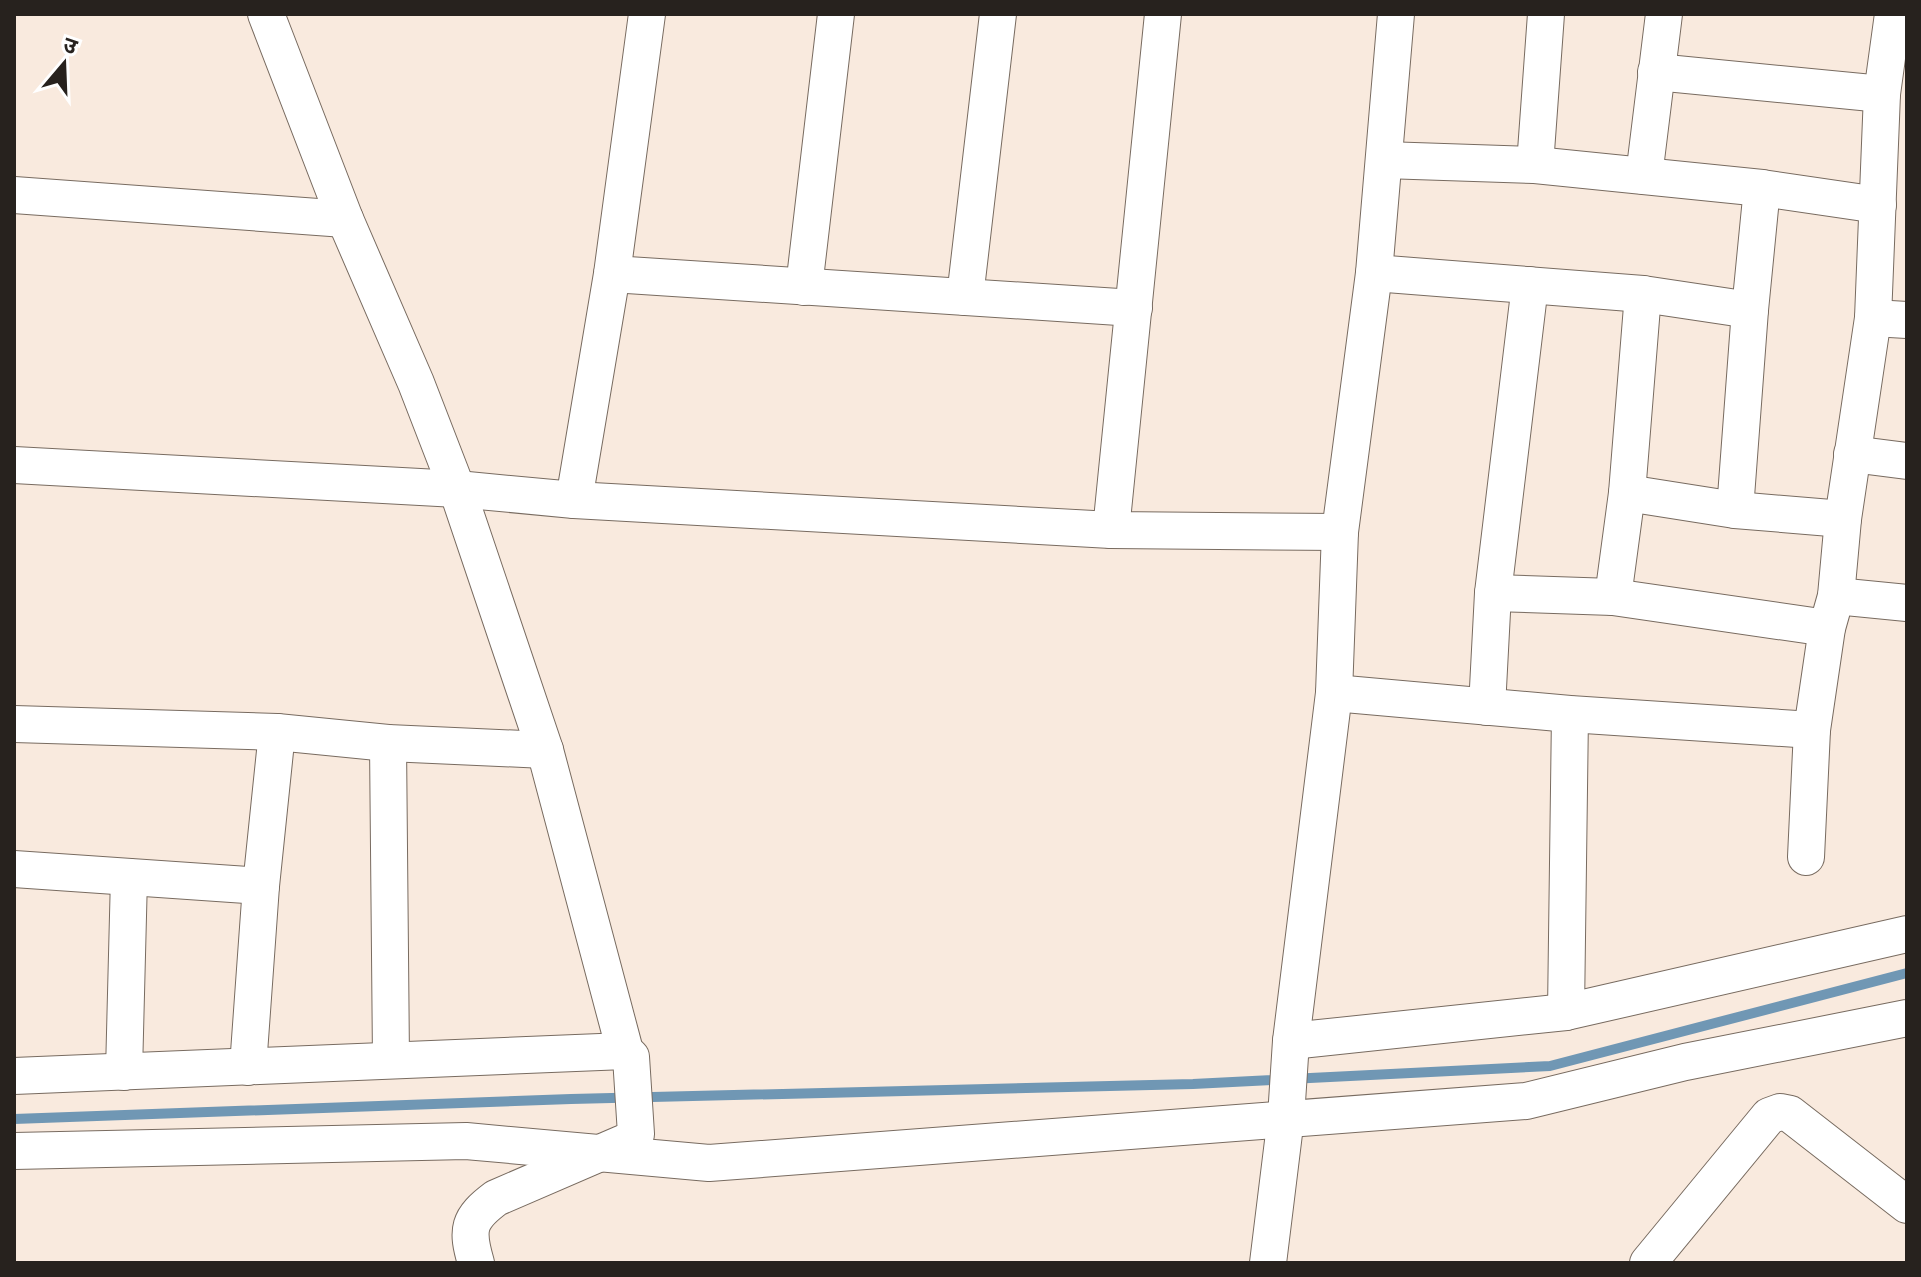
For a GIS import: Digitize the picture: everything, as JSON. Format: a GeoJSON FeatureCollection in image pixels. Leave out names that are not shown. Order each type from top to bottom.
{"type":"FeatureCollection","features":[{"type":"Feature","properties":{"kind":"street"},"geometry":{"type":"LineString","coordinates":[[266,14],[345,219],[416,383],[457,489],[545,750],[628,1054],[636,1134],[628,1141],[496,1198],[483,1208],[471,1225],[470,1242],[476,1263]]}},
{"type":"Feature","properties":{"kind":"street"},"geometry":{"type":"LineString","coordinates":[[574,500],[612,274],[647,14]]}},
{"type":"Feature","properties":{"kind":"street"},"geometry":{"type":"LineString","coordinates":[[804,287],[836,14]]}},
{"type":"Feature","properties":{"kind":"street"},"geometry":{"type":"LineString","coordinates":[[965,297],[998,14]]}},
{"type":"Feature","properties":{"kind":"street"},"geometry":{"type":"LineString","coordinates":[[1111,530],[1163,14]]}},
{"type":"Feature","properties":{"kind":"street"},"geometry":{"type":"LineString","coordinates":[[1268,1263],[1286,1117],[1291,1041],[1334,693],[1340,532],[1374,273],[1396,14]]}},
{"type":"Feature","properties":{"kind":"street"},"geometry":{"type":"LineString","coordinates":[[1535,165],[1546,14]]}},
{"type":"Feature","properties":{"kind":"street"},"geometry":{"type":"LineString","coordinates":[[1644,176],[1664,14]]}},
{"type":"Feature","properties":{"kind":"street"},"geometry":{"type":"LineString","coordinates":[[1806,857],[1812,730],[1852,454],[1890,319],[1878,205],[1882,94],[1893,14]]}},
{"type":"Feature","properties":{"kind":"street"},"geometry":{"type":"LineString","coordinates":[[1656,72],[1882,94]]}},
{"type":"Feature","properties":{"kind":"street"},"geometry":{"type":"LineString","coordinates":[[1384,160],[1535,165],[1762,188],[1878,205]]}},
{"type":"Feature","properties":{"kind":"street"},"geometry":{"type":"LineString","coordinates":[[1735,510],[1762,188]]}},
{"type":"Feature","properties":{"kind":"street"},"geometry":{"type":"LineString","coordinates":[[14,195],[345,219]]}},
{"type":"Feature","properties":{"kind":"street"},"geometry":{"type":"LineString","coordinates":[[1374,273],[1643,294],[1750,310]]}},
{"type":"Feature","properties":{"kind":"street"},"geometry":{"type":"LineString","coordinates":[[612,274],[1134,308]]}},
{"type":"Feature","properties":{"kind":"street"},"geometry":{"type":"LineString","coordinates":[[1487,707],[1493,593],[1530,285]]}},
{"type":"Feature","properties":{"kind":"street"},"geometry":{"type":"LineString","coordinates":[[1613,597],[1627,493],[1643,294]]}},
{"type":"Feature","properties":{"kind":"street"},"geometry":{"type":"LineString","coordinates":[[1852,454],[1907,461]]}},
{"type":"Feature","properties":{"kind":"street"},"geometry":{"type":"LineString","coordinates":[[14,465],[1111,530],[1340,532]]}},
{"type":"Feature","properties":{"kind":"street"},"geometry":{"type":"LineString","coordinates":[[1627,493],[1735,510],[1843,519]]}},
{"type":"Feature","properties":{"kind":"street"},"geometry":{"type":"LineString","coordinates":[[1493,593],[1613,597],[1831,612],[1907,603]]}},
{"type":"Feature","properties":{"kind":"street"},"geometry":{"type":"LineString","coordinates":[[1334,693],[1570,714],[1812,730]]}},
{"type":"Feature","properties":{"kind":"street"},"geometry":{"type":"LineString","coordinates":[[1566,1012],[1570,714]]}},
{"type":"Feature","properties":{"kind":"street"},"geometry":{"type":"LineString","coordinates":[[14,724],[277,732],[388,743],[545,750]]}},
{"type":"Feature","properties":{"kind":"street"},"geometry":{"type":"LineString","coordinates":[[248,1067],[261,886],[277,732]]}},
{"type":"Feature","properties":{"kind":"street"},"geometry":{"type":"LineString","coordinates":[[388,743],[391,1060]]}},
{"type":"Feature","properties":{"kind":"street"},"geometry":{"type":"LineString","coordinates":[[14,869],[261,886]]}},
{"type":"Feature","properties":{"kind":"street"},"geometry":{"type":"LineString","coordinates":[[124,1072],[129,877]]}},
{"type":"Feature","properties":{"kind":"street"},"geometry":{"type":"LineString","coordinates":[[1291,1041],[1566,1012],[1907,934]]}},
{"type":"Feature","properties":{"kind":"street"},"geometry":{"type":"LineString","coordinates":[[14,1151],[466,1141],[709,1163],[1526,1101],[1685,1062],[1907,1018]]}},
{"type":"Feature","properties":{"kind":"street"},"geometry":{"type":"LineString","coordinates":[[14,1076],[391,1060],[628,1054]]}},
{"type":"Feature","properties":{"kind":"street"},"geometry":{"type":"LineString","coordinates":[[1648,1263],[1769,1116],[1780,1112],[1790,1114],[1907,1205]]}},
{"type":"Feature","properties":{"kind":"waterway"},"geometry":{"type":"LineString","coordinates":[[14,1119],[571,1099],[1193,1084],[1550,1066],[1907,973]]}}]}
